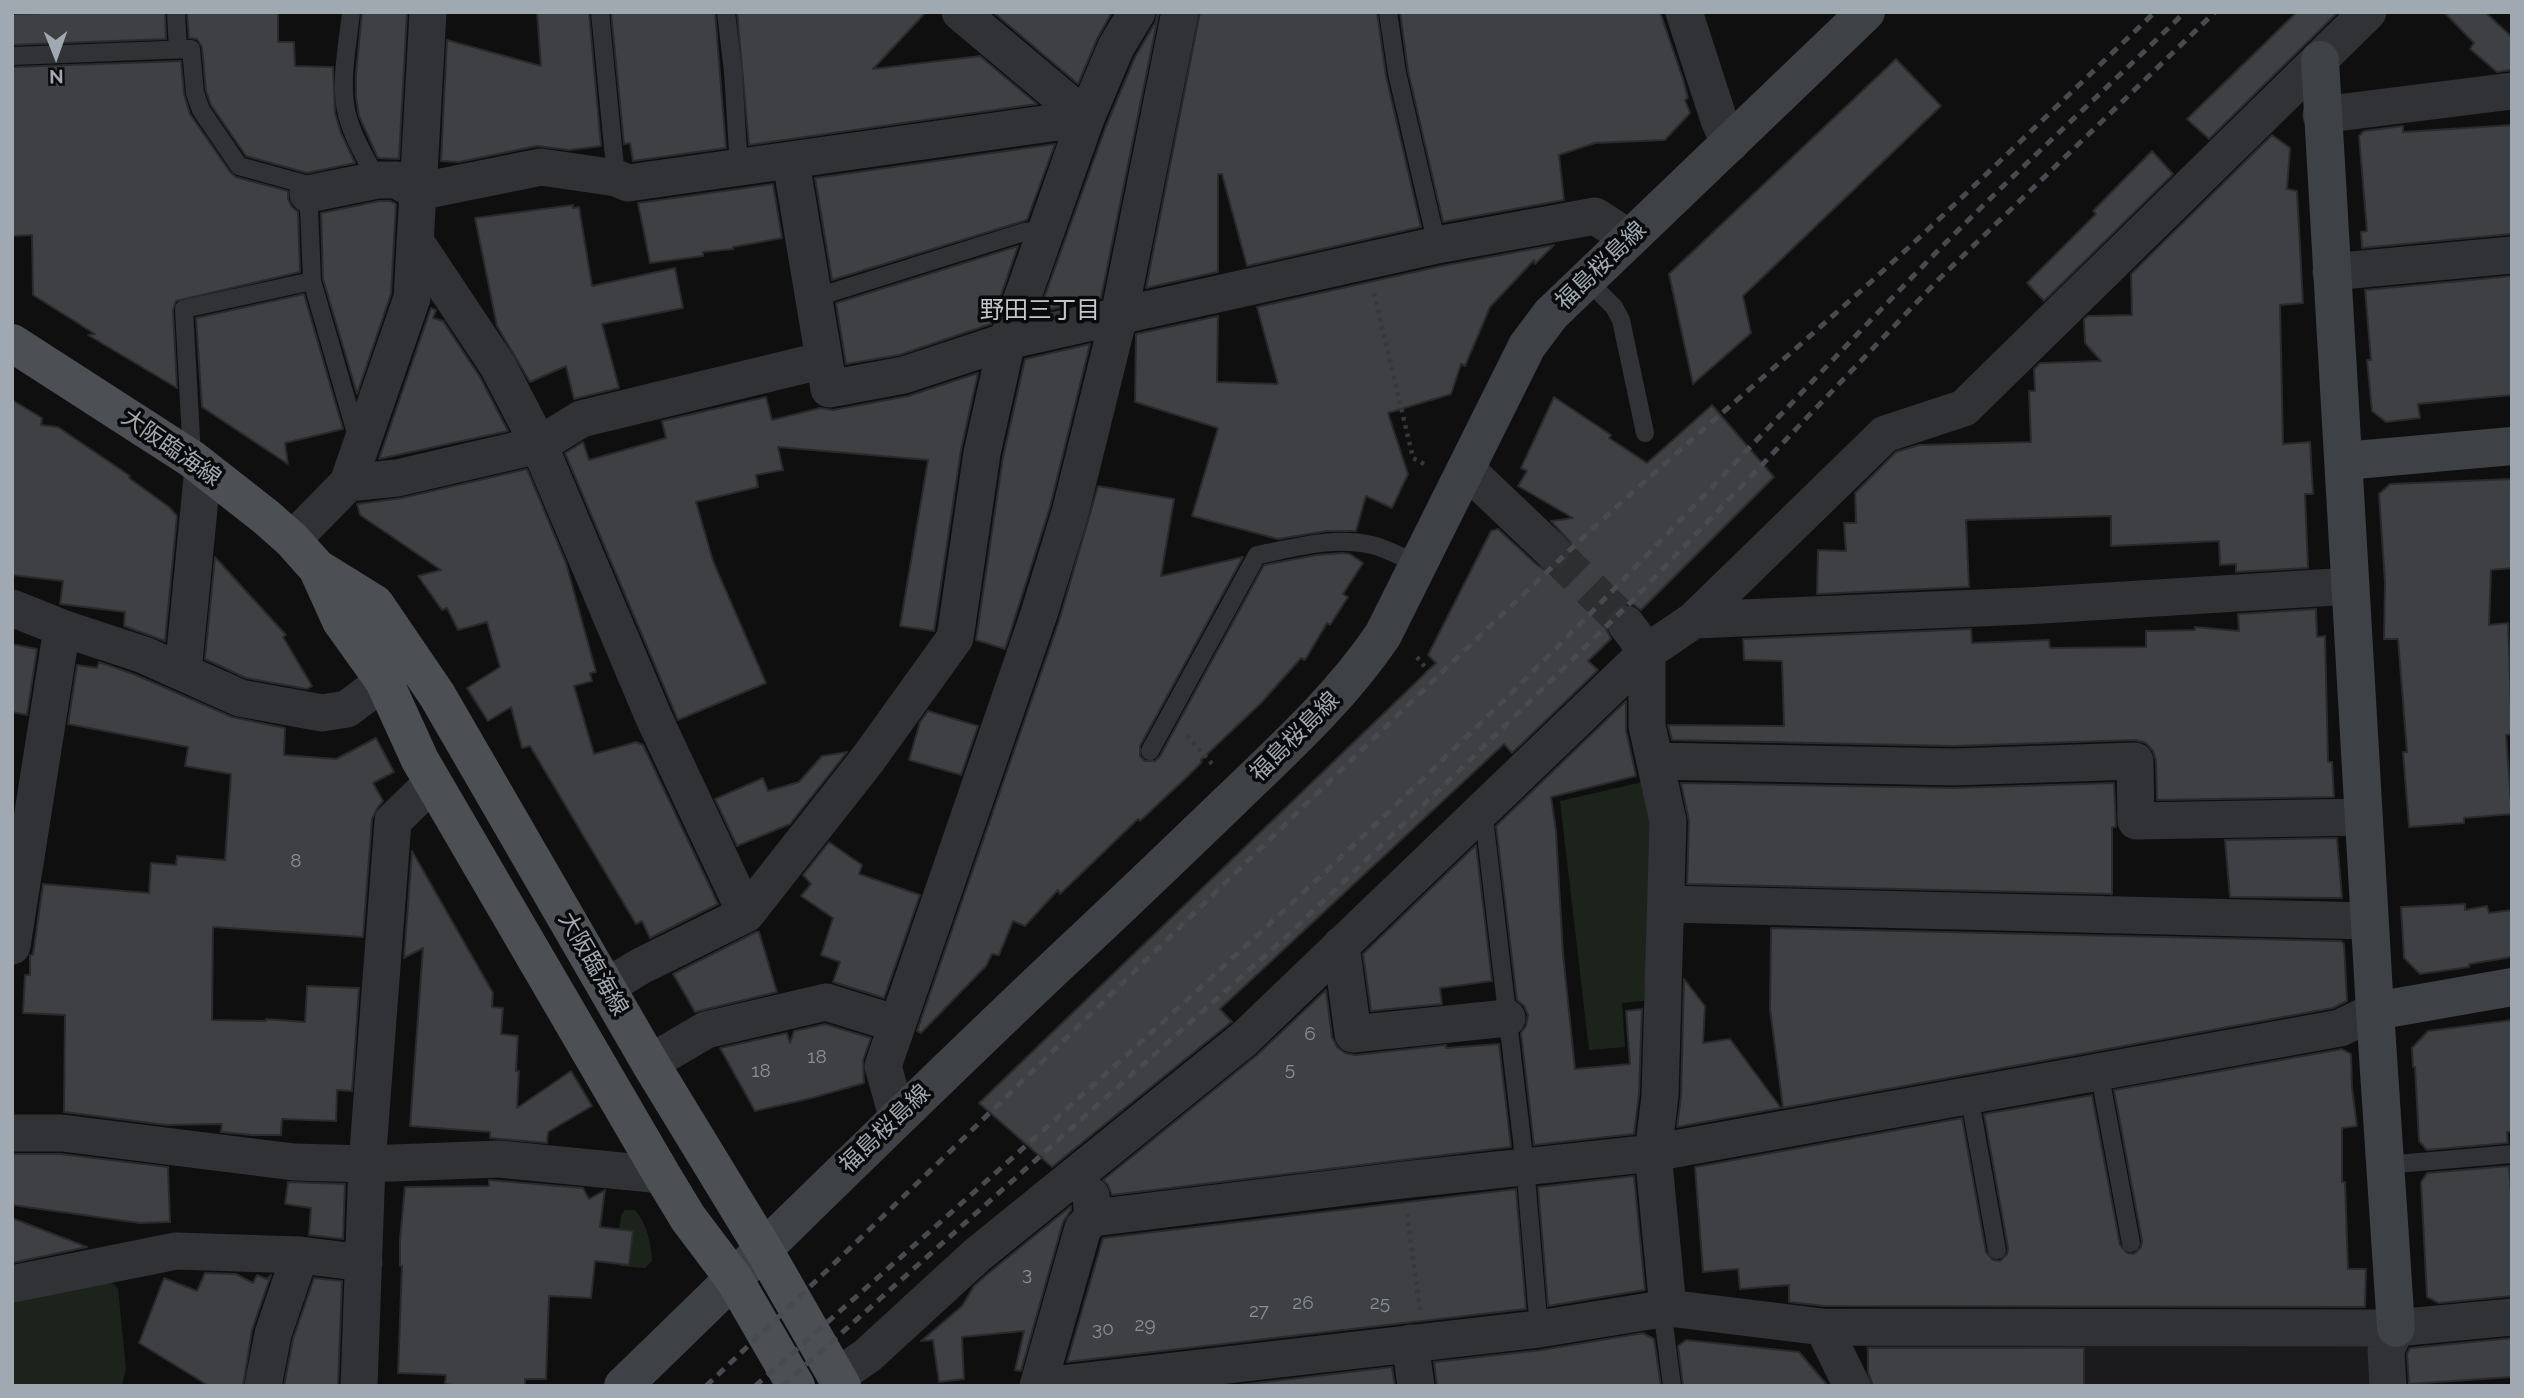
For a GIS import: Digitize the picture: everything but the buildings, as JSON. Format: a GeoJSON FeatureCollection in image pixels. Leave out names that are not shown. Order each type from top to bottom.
{"type":"FeatureCollection","features":[{"type":"Feature","properties":{"kind":"main road","name":"大阪臨海線"},"geometry":{"type":"LineString","coordinates":[[12,343],[197,463],[266,517],[304,554],[375,604],[437,695],[650,1063],[764,1250],[839,1381]]}},
{"type":"Feature","properties":{"kind":"main road","name":"大阪臨海線"},"geometry":{"type":"LineString","coordinates":[[304,554],[341,621],[384,681],[420,760],[662,1175],[688,1218],[734,1279],[796,1386]]}},
{"type":"Feature","properties":{"kind":"street"},"geometry":{"type":"LineString","coordinates":[[304,554],[348,483],[412,298],[428,12]]}},
{"type":"Feature","properties":{"kind":"street"},"geometry":{"type":"LineString","coordinates":[[960,12],[1086,118]]}},
{"type":"Feature","properties":{"kind":"street"},"geometry":{"type":"LineString","coordinates":[[606,987],[641,966],[746,914],[868,759],[955,638],[982,453],[1007,341],[1086,118],[1116,47],[1137,12]]}},
{"type":"Feature","properties":{"kind":"street"},"geometry":{"type":"LineString","coordinates":[[897,1116],[884,1066],[1043,601],[1070,513],[1119,316],[1180,12]]}},
{"type":"Feature","properties":{"kind":"street"},"geometry":{"type":"LineString","coordinates":[[1684,12],[1719,120],[1730,144]]}},
{"type":"Feature","properties":{"kind":"street","name":"福島桜島線"},"geometry":{"type":"LineString","coordinates":[[623,1386],[897,1116],[1195,835],[1340,691],[1383,635],[1527,346],[1586,278],[1866,12]]}},
{"type":"Feature","properties":{"kind":"street"},"geometry":{"type":"LineString","coordinates":[[1694,620],[1885,434],[1964,408],[2368,12]]}},
{"type":"Feature","properties":{"kind":"street"},"geometry":{"type":"LineString","coordinates":[[2320,60],[2321,115],[2344,461],[2369,921],[2396,1328],[2386,1350],[2388,1386]]}},
{"type":"Feature","properties":{"kind":"street"},"geometry":{"type":"LineString","coordinates":[[2321,115],[2512,90]]}},
{"type":"Feature","properties":{"kind":"street"},"geometry":{"type":"LineString","coordinates":[[308,194],[377,180],[397,180],[417,192],[541,167],[616,178],[628,183],[791,162],[1086,118]]}},
{"type":"Feature","properties":{"kind":"street"},"geometry":{"type":"LineString","coordinates":[[791,162],[827,374]]}},
{"type":"Feature","properties":{"kind":"street"},"geometry":{"type":"LineString","coordinates":[[348,483],[397,478],[539,444],[580,419],[827,374],[904,375],[1007,341],[1437,246],[1595,216],[1629,238]]}},
{"type":"Feature","properties":{"kind":"street"},"geometry":{"type":"LineString","coordinates":[[415,241],[498,366],[539,444],[653,718],[746,914]]}},
{"type":"Feature","properties":{"kind":"street"},"geometry":{"type":"LineString","coordinates":[[2331,272],[2512,255]]}},
{"type":"Feature","properties":{"kind":"street"},"geometry":{"type":"LineString","coordinates":[[2344,461],[2512,446]]}},
{"type":"Feature","properties":{"kind":"street"},"geometry":{"type":"LineString","coordinates":[[183,672],[197,463]]}},
{"type":"Feature","properties":{"kind":"street"},"geometry":{"type":"LineString","coordinates":[[1467,470],[1551,550]]}},
{"type":"Feature","properties":{"kind":"street"},"geometry":{"type":"LineString","coordinates":[[839,1381],[978,1255],[1244,1039],[1483,810],[1637,638],[1694,620],[2039,606],[2351,586]]}},
{"type":"Feature","properties":{"kind":"street"},"geometry":{"type":"LineString","coordinates":[[12,608],[62,628],[144,654],[240,698],[321,713],[347,709],[384,681]]}},
{"type":"Feature","properties":{"kind":"street"},"geometry":{"type":"LineString","coordinates":[[12,946],[62,628]]}},
{"type":"Feature","properties":{"kind":"street"},"geometry":{"type":"LineString","coordinates":[[1637,638],[1647,726],[1668,821],[1660,1096],[1653,1153],[1668,1308]]}},
{"type":"Feature","properties":{"kind":"street"},"geometry":{"type":"LineString","coordinates":[[1655,761],[1954,767],[2135,761],[2136,821],[2364,817]]}},
{"type":"Feature","properties":{"kind":"street"},"geometry":{"type":"LineString","coordinates":[[359,1386],[367,1164],[393,821],[433,782]]}},
{"type":"Feature","properties":{"kind":"street"},"geometry":{"type":"LineString","coordinates":[[1665,904],[2369,921]]}},
{"type":"Feature","properties":{"kind":"street"},"geometry":{"type":"LineString","coordinates":[[1341,945],[1353,1034],[1507,1018]]}},
{"type":"Feature","properties":{"kind":"street"},"geometry":{"type":"LineString","coordinates":[[1038,1386],[1083,1228],[1093,1217],[1653,1153],[2340,1028],[2375,1011],[2512,987]]}},
{"type":"Feature","properties":{"kind":"street"},"geometry":{"type":"LineString","coordinates":[[650,1063],[706,1030],[826,1002],[897,1024]]}},
{"type":"Feature","properties":{"kind":"street"},"geometry":{"type":"LineString","coordinates":[[12,1133],[62,1133],[294,1162],[367,1164],[499,1159],[662,1175]]}},
{"type":"Feature","properties":{"kind":"street"},"geometry":{"type":"LineString","coordinates":[[1088,1167],[1093,1217]]}},
{"type":"Feature","properties":{"kind":"street"},"geometry":{"type":"LineString","coordinates":[[12,1284],[176,1251],[300,1255],[364,1263]]}},
{"type":"Feature","properties":{"kind":"street"},"geometry":{"type":"LineString","coordinates":[[263,1386],[274,1334],[300,1255]]}},
{"type":"Feature","properties":{"kind":"street"},"geometry":{"type":"LineString","coordinates":[[1045,1386],[1539,1329],[1668,1308],[1822,1327],[2396,1328],[2512,1317]]}},
{"type":"Feature","properties":{"kind":"street"},"geometry":{"type":"LineString","coordinates":[[1822,1327],[1852,1386]]}},
{"type":"Feature","properties":{"kind":"street"},"geometry":{"type":"LineString","coordinates":[[1416,1386],[1417,1343]]}},
{"type":"Feature","properties":{"kind":"lane"},"geometry":{"type":"LineString","coordinates":[[176,12],[178,49]]}},
{"type":"Feature","properties":{"kind":"lane"},"geometry":{"type":"LineString","coordinates":[[351,12],[346,60],[346,110],[355,137],[377,180]]}},
{"type":"Feature","properties":{"kind":"lane"},"geometry":{"type":"LineString","coordinates":[[600,12],[616,178]]}},
{"type":"Feature","properties":{"kind":"lane"},"geometry":{"type":"LineString","coordinates":[[726,12],[739,168]]}},
{"type":"Feature","properties":{"kind":"lane"},"geometry":{"type":"LineString","coordinates":[[1388,12],[1397,73],[1437,246]]}},
{"type":"Feature","properties":{"kind":"lane"},"geometry":{"type":"LineString","coordinates":[[12,56],[191,49],[195,93],[201,110],[239,166],[308,185],[312,281],[360,446]]}},
{"type":"Feature","properties":{"kind":"lane"},"geometry":{"type":"LineString","coordinates":[[814,298],[1024,232],[1046,230]]}},
{"type":"Feature","properties":{"kind":"lane"},"geometry":{"type":"LineString","coordinates":[[1586,278],[1614,307],[1621,320],[1645,433]]}},
{"type":"Feature","properties":{"kind":"lane"},"geometry":{"type":"LineString","coordinates":[[197,463],[184,309],[312,281]]}},
{"type":"Feature","properties":{"kind":"lane"},"geometry":{"type":"LineString","coordinates":[[1150,751],[1257,555],[1328,541],[1350,542],[1373,545],[1418,564]]}},
{"type":"Feature","properties":{"kind":"lane"},"geometry":{"type":"LineString","coordinates":[[1483,810],[1525,1166],[1539,1329]]}},
{"type":"Feature","properties":{"kind":"lane"},"geometry":{"type":"LineString","coordinates":[[2099,1072],[2132,1243]]}},
{"type":"Feature","properties":{"kind":"lane"},"geometry":{"type":"LineString","coordinates":[[1969,1095],[1997,1250]]}},
{"type":"Feature","properties":{"kind":"lane"},"geometry":{"type":"LineString","coordinates":[[2385,1165],[2512,1154]]}},
{"type":"Feature","properties":{"kind":"lane"},"geometry":{"type":"LineString","coordinates":[[1668,1308],[1664,1324],[1672,1386]]}},
{"type":"Feature","properties":{"kind":"path"},"geometry":{"type":"LineString","coordinates":[[1367,261],[1413,458],[1426,465]]}},
{"type":"Feature","properties":{"kind":"path"},"geometry":{"type":"LineString","coordinates":[[1417,657],[1428,671]]}},
{"type":"Feature","properties":{"kind":"path"},"geometry":{"type":"LineString","coordinates":[[1169,715],[1215,767]]}},
{"type":"Feature","properties":{"kind":"path"},"geometry":{"type":"LineString","coordinates":[[1402,1180],[1417,1343]]}},
{"type":"Feature","properties":{"kind":"shaded area"},"geometry":{"type":"Polygon","coordinates":[[[1647,781],[1655,831],[1651,1000],[1622,1003],[1625,1047],[1589,1050],[1560,801],[1647,781]]]}},
{"type":"Feature","properties":{"kind":"shaded area"},"geometry":{"type":"Polygon","coordinates":[[[625,1210],[635,1210],[645,1227],[652,1261],[645,1268],[620,1266],[629,1264],[633,1231],[619,1229],[625,1210]]]}},
{"type":"Feature","properties":{"kind":"shaded area"},"geometry":{"type":"Polygon","coordinates":[[[106,1278],[118,1288],[126,1369],[122,1386],[12,1386],[12,1297],[106,1278]]]}},
{"type":"Feature","properties":{"kind":"shaded area"},"geometry":{"type":"Polygon","coordinates":[[[1866,1345],[2367,1346],[2374,1352],[2376,1386],[1869,1386],[1866,1345]]]}},
{"type":"Feature","properties":{"kind":"tunnel"},"geometry":{"type":"LineString","coordinates":[[1551,550],[1626,624]]}},
{"type":"Feature","properties":{"kind":"railway"},"geometry":{"type":"LineString","coordinates":[[706,1386],[1571,549],[1908,248],[2155,12]]}},
{"type":"Feature","properties":{"kind":"railway"},"geometry":{"type":"LineString","coordinates":[[755,1386],[1196,991],[1455,748],[1632,571],[1952,236],[2185,12]]}},
{"type":"Feature","properties":{"kind":"railway"},"geometry":{"type":"LineString","coordinates":[[782,1386],[1285,938],[1634,599],[1939,279],[2215,12]]}},
{"type":"Feature","properties":{"kind":"district","name":"野田三丁目"},"geometry":{"type":"Point","coordinates":[1040,311]}}]}
